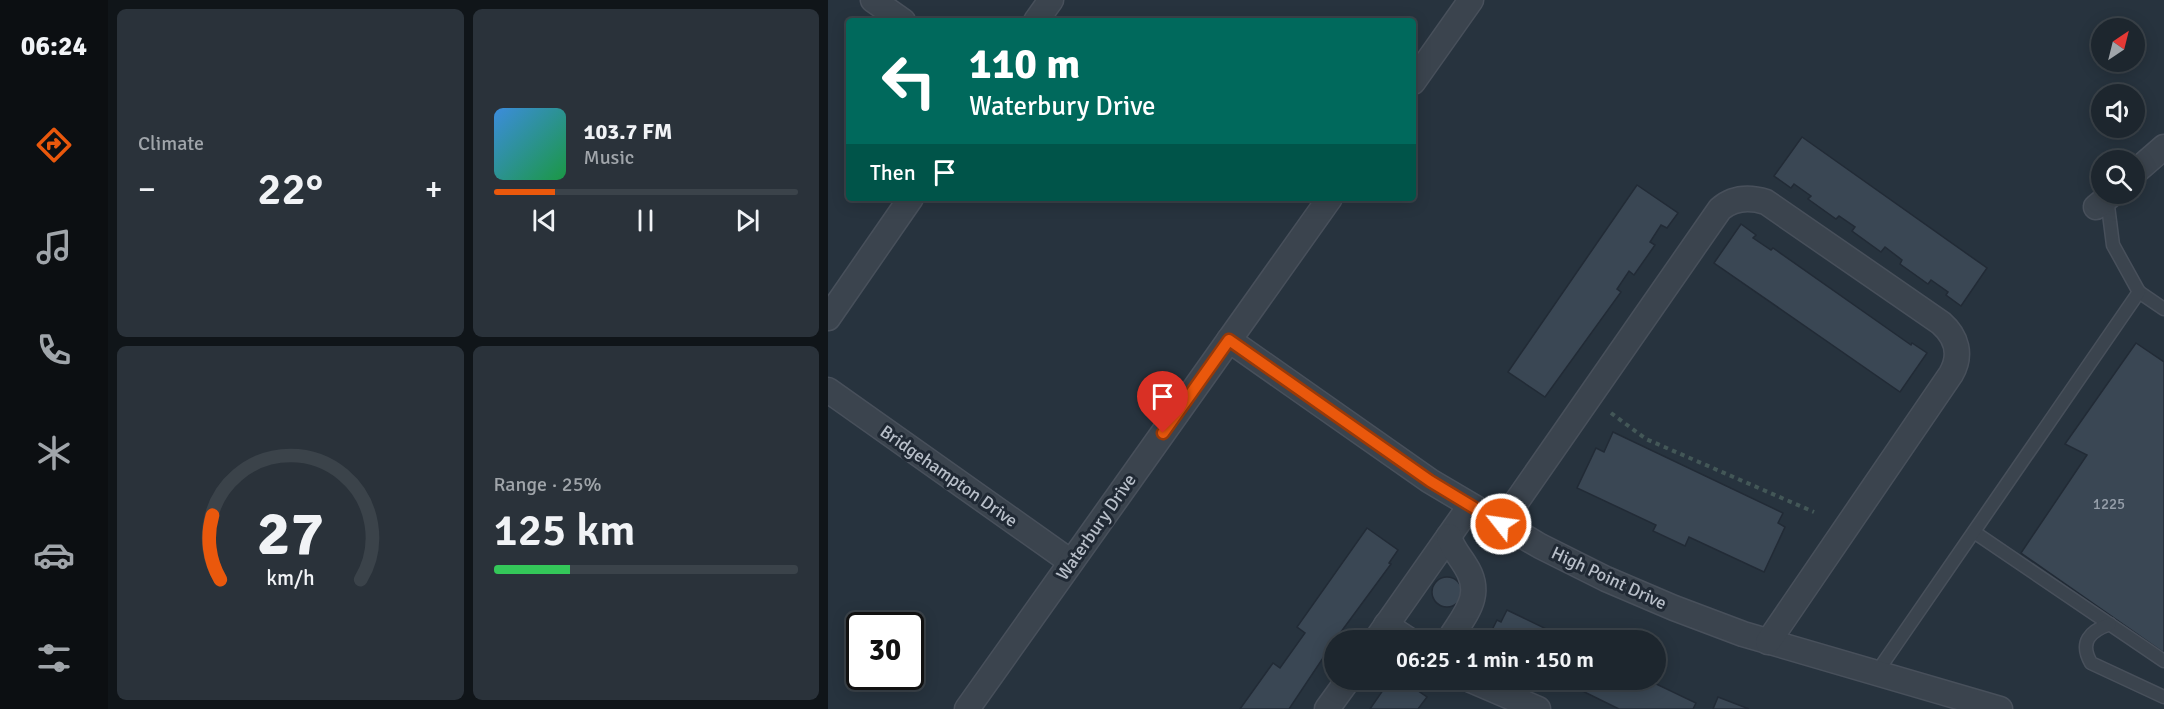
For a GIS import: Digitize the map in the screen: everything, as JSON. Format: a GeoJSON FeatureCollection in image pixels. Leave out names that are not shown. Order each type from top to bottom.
{"type":"FeatureCollection","features":[{"type":"Feature","properties":{"kind":"street"},"geometry":{"type":"LineString","coordinates":[[873,0],[899,18]]}},
{"type":"Feature","properties":{"kind":"street"},"geometry":{"type":"LineString","coordinates":[[1038,18],[1051,0]]}},
{"type":"Feature","properties":{"kind":"street"},"geometry":{"type":"LineString","coordinates":[[1416,78],[1472,0]]}},
{"type":"Feature","properties":{"kind":"street"},"geometry":{"type":"LineString","coordinates":[[2145,163],[2164,147]]}},
{"type":"Feature","properties":{"kind":"street"},"geometry":{"type":"LineString","coordinates":[[1501,524],[1720,209],[1726,204],[1742,199],[1754,198],[1766,202],[1941,323],[1954,339],[1958,357],[1951,374],[1768,642]]}},
{"type":"Feature","properties":{"kind":"street"},"geometry":{"type":"LineString","coordinates":[[828,318],[909,201]]}},
{"type":"Feature","properties":{"kind":"street","name":"Waterbury Drive"},"geometry":{"type":"LineString","coordinates":[[967,709],[1328,201]]}},
{"type":"Feature","properties":{"kind":"street","name":"High Point Drive"},"geometry":{"type":"LineString","coordinates":[[1229,340],[1390,454],[1470,506],[1606,579],[1674,608],[1768,642],[2000,709]]}},
{"type":"Feature","properties":{"kind":"street","name":"Bridgehampton Drive"},"geometry":{"type":"LineString","coordinates":[[828,390],[1071,562]]}},
{"type":"Feature","properties":{"kind":"street"},"geometry":{"type":"LineString","coordinates":[[1383,630],[1470,506]]}},
{"type":"Feature","properties":{"kind":"street"},"geometry":{"type":"LineString","coordinates":[[1449,536],[1450,543],[1470,574],[1474,592],[1468,608],[1455,630]]}},
{"type":"Feature","properties":{"kind":"street"},"geometry":{"type":"LineString","coordinates":[[1327,709],[1341,690]]}},
{"type":"Feature","properties":{"kind":"street"},"geometry":{"type":"LineString","coordinates":[[1494,690],[1539,709]]}},
{"type":"Feature","properties":{"kind":"lane"},"geometry":{"type":"LineString","coordinates":[[2106,204],[2113,245],[2139,292],[2164,309]]}},
{"type":"Feature","properties":{"kind":"lane"},"geometry":{"type":"LineString","coordinates":[[1877,672],[2139,292]]}},
{"type":"Feature","properties":{"kind":"lane"},"geometry":{"type":"LineString","coordinates":[[1974,532],[2164,661]]}},
{"type":"Feature","properties":{"kind":"lane"},"geometry":{"type":"LineString","coordinates":[[2110,624],[2096,629],[2089,636],[2086,646],[2087,656],[2091,663],[2164,697]]}},
{"type":"Feature","properties":{"kind":"path"},"geometry":{"type":"LineString","coordinates":[[1611,413],[1646,439],[1814,512]]}},
{"type":"Feature","properties":{"kind":"building"},"geometry":{"type":"Polygon","coordinates":[[[1802,137],[1987,268],[1961,306],[1946,295],[1948,292],[1931,280],[1928,284],[1900,264],[1902,260],[1885,247],[1881,252],[1852,231],[1855,227],[1839,216],[1836,219],[1808,199],[1811,196],[1794,184],[1791,188],[1774,176],[1802,137]]]}},
{"type":"Feature","properties":{"kind":"building"},"geometry":{"type":"Polygon","coordinates":[[[1637,185],[1678,213],[1667,228],[1661,225],[1650,242],[1655,245],[1634,275],[1629,271],[1617,289],[1621,292],[1545,397],[1508,372],[1637,185]]]}},
{"type":"Feature","properties":{"kind":"building"},"geometry":{"type":"Polygon","coordinates":[[[1741,224],[1756,235],[1753,238],[1771,250],[1773,248],[1911,345],[1912,343],[1927,353],[1900,392],[1714,263],[1741,224]]]}},
{"type":"Feature","properties":{"kind":"building"},"geometry":{"type":"Polygon","coordinates":[[[2136,343],[2164,362],[2164,653],[2021,553],[2087,455],[2065,444],[2136,343]]]}},
{"type":"Feature","properties":{"kind":"building"},"geometry":{"type":"Polygon","coordinates":[[[1613,432],[1783,513],[1778,523],[1785,527],[1764,572],[1689,537],[1685,546],[1653,531],[1656,525],[1577,488],[1596,448],[1604,452],[1613,432]]]}},
{"type":"Feature","properties":{"kind":"building"},"geometry":{"type":"Polygon","coordinates":[[[1367,528],[1398,550],[1389,563],[1391,564],[1342,630],[1324,630],[1324,656],[1289,709],[1240,709],[1273,663],[1280,668],[1305,633],[1297,627],[1367,528]]]}},
{"type":"Feature","properties":{"kind":"building"},"geometry":{"type":"Polygon","coordinates":[[[1447,577],[1458,581],[1462,592],[1458,603],[1447,607],[1436,603],[1432,592],[1436,581],[1447,577]]]}},
{"type":"Feature","properties":{"kind":"building"},"geometry":{"type":"Polygon","coordinates":[[[1507,610],[1548,630],[1492,630],[1497,620],[1501,622],[1507,610]]]}},
{"type":"Feature","properties":{"kind":"building"},"geometry":{"type":"Polygon","coordinates":[[[1666,689],[1696,703],[1693,709],[1619,709],[1580,690],[1666,689]]]}},
{"type":"Feature","properties":{"kind":"building"},"geometry":{"type":"Polygon","coordinates":[[[1383,690],[1417,690],[1427,697],[1418,709],[1370,709],[1383,690]]]}},
{"type":"Feature","properties":{"kind":"building"},"geometry":{"type":"Polygon","coordinates":[[[1718,697],[1749,709],[1713,709],[1718,697]]]}},
{"type":"Feature","properties":{"kind":"route"},"geometry":{"type":"LineString","coordinates":[[1163,433],[1229,340],[1390,454],[1501,524]]}}]}
